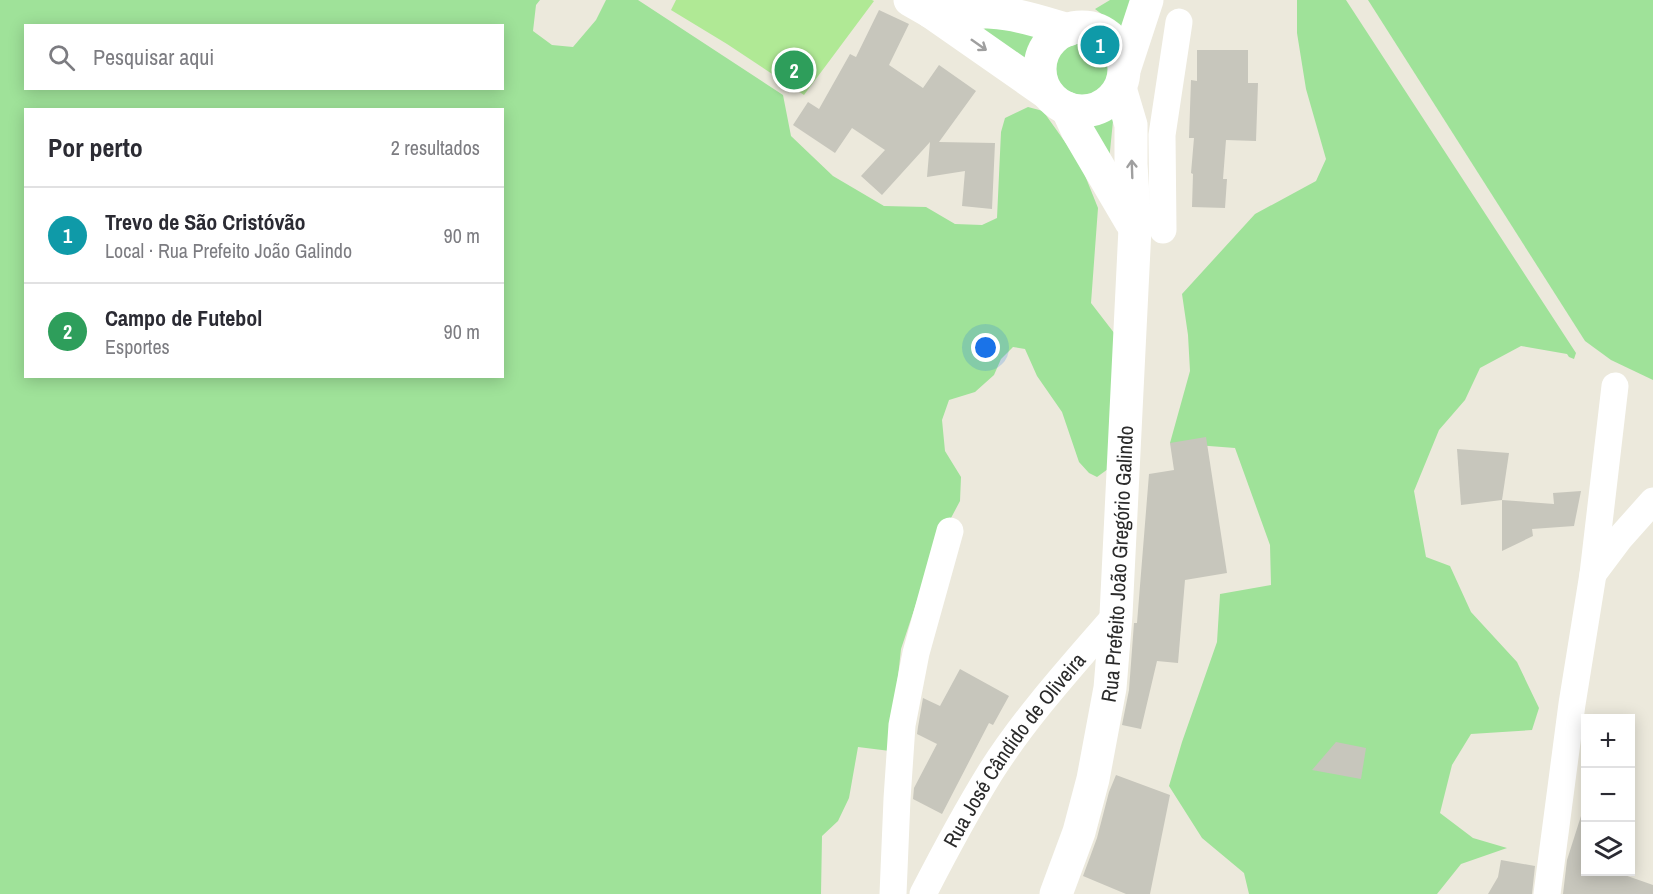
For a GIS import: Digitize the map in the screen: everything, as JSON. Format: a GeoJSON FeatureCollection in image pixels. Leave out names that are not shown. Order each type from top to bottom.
{"type":"FeatureCollection","features":[{"type":"Feature","properties":{"kind":"main road"},"geometry":{"type":"LineString","coordinates":[[920,6],[1057,101],[1085,111],[1103,106],[1113,98],[1147,0]]}},
{"type":"Feature","properties":{"kind":"main road"},"geometry":{"type":"LineString","coordinates":[[920,6],[1024,17],[1079,19],[1107,34],[1116,43],[1122,54],[1122,77]]}},
{"type":"Feature","properties":{"kind":"main road"},"geometry":{"type":"LineString","coordinates":[[1079,19],[1048,45],[1042,56],[1042,81],[1149,229]]}},
{"type":"Feature","properties":{"kind":"main road","name":"Rua Prefeito João Gregório Galindo"},"geometry":{"type":"LineString","coordinates":[[1056,894],[1078,832],[1093,779],[1110,688],[1149,229],[1131,164],[1131,125],[1122,77]]}},
{"type":"Feature","properties":{"kind":"street"},"geometry":{"type":"LineString","coordinates":[[1149,229],[1179,22]]}},
{"type":"Feature","properties":{"kind":"street"},"geometry":{"type":"LineString","coordinates":[[1131,125],[1162,135]]}},
{"type":"Feature","properties":{"kind":"street"},"geometry":{"type":"LineString","coordinates":[[1546,894],[1572,704],[1593,574],[1615,386]]}},
{"type":"Feature","properties":{"kind":"street"},"geometry":{"type":"LineString","coordinates":[[1593,574],[1620,538],[1653,501]]}},
{"type":"Feature","properties":{"kind":"street"},"geometry":{"type":"LineString","coordinates":[[893,894],[902,725],[916,653],[950,531]]}},
{"type":"Feature","properties":{"kind":"street","name":"Rua José Cândido de Oliveira"},"geometry":{"type":"LineString","coordinates":[[923,894],[991,773],[1034,712],[1116,615]]}},
{"type":"Feature","properties":{"kind":"green space"},"geometry":{"type":"Polygon","coordinates":[[[0,0],[540,0],[536,5],[533,31],[552,45],[573,47],[596,20],[606,0],[638,0],[783,95],[791,136],[833,176],[884,206],[926,207],[955,224],[982,225],[997,218],[1001,132],[1005,118],[1028,107],[1043,111],[1080,163],[1098,208],[1091,303],[1118,338],[1108,469],[1097,477],[1089,473],[1079,462],[1062,412],[1037,376],[1025,349],[1013,347],[1001,359],[994,375],[975,392],[949,400],[942,420],[945,451],[961,477],[960,501],[951,518],[944,522],[941,529],[901,649],[890,751],[858,747],[849,798],[838,821],[822,836],[821,894],[0,894],[0,0]]]}},
{"type":"Feature","properties":{"kind":"green space"},"geometry":{"type":"Polygon","coordinates":[[[676,0],[874,1],[804,95],[671,10],[676,0]]]}},
{"type":"Feature","properties":{"kind":"green space"},"geometry":{"type":"Polygon","coordinates":[[[1110,0],[1143,0],[1130,42],[1112,22],[1095,9],[1110,0]]]}},
{"type":"Feature","properties":{"kind":"green space"},"geometry":{"type":"Polygon","coordinates":[[[1297,0],[1346,0],[1576,353],[1574,359],[1567,354],[1521,346],[1480,368],[1465,400],[1439,430],[1414,491],[1426,557],[1450,566],[1471,612],[1517,662],[1539,708],[1532,730],[1471,734],[1452,765],[1440,813],[1473,838],[1507,848],[1461,864],[1437,894],[1249,894],[1244,873],[1202,838],[1169,786],[1217,642],[1220,594],[1271,585],[1270,545],[1235,448],[1170,443],[1190,371],[1182,294],[1255,214],[1316,181],[1326,159],[1306,89],[1297,33],[1297,0]]]}},
{"type":"Feature","properties":{"kind":"green space"},"geometry":{"type":"Polygon","coordinates":[[[1368,0],[1653,0],[1653,380],[1611,360],[1585,341],[1368,0]]]}},
{"type":"Feature","properties":{"kind":"green space"},"geometry":{"type":"Polygon","coordinates":[[[986,26],[1044,30],[1032,63],[981,34],[986,26]]]}},
{"type":"Feature","properties":{"kind":"green space"},"geometry":{"type":"Polygon","coordinates":[[[1076,39],[1088,39],[1103,47],[1111,62],[1111,74],[1103,89],[1088,97],[1076,97],[1061,89],[1053,74],[1053,62],[1061,47],[1076,39]]]}},
{"type":"Feature","properties":{"kind":"green space"},"geometry":{"type":"Polygon","coordinates":[[[1114,111],[1108,171],[1082,121],[1097,119],[1114,111]]]}},
{"type":"Feature","properties":{"kind":"building"},"geometry":{"type":"Polygon","coordinates":[[[879,10],[909,24],[889,65],[923,88],[939,65],[976,91],[939,142],[995,143],[992,209],[962,206],[965,171],[927,177],[930,142],[882,195],[861,176],[885,150],[852,128],[835,153],[793,125],[808,102],[819,109],[850,54],[856,57],[879,10]]]}},
{"type":"Feature","properties":{"kind":"building"},"geometry":{"type":"Polygon","coordinates":[[[1197,50],[1248,50],[1248,83],[1258,83],[1256,141],[1226,140],[1223,179],[1227,179],[1225,208],[1192,207],[1193,174],[1191,173],[1194,138],[1189,138],[1191,80],[1197,81],[1197,50]]]}},
{"type":"Feature","properties":{"kind":"building"},"geometry":{"type":"Polygon","coordinates":[[[1206,437],[1227,573],[1185,580],[1178,663],[1157,661],[1141,729],[1122,725],[1129,690],[1134,623],[1137,623],[1149,474],[1174,470],[1170,443],[1206,437]]]}},
{"type":"Feature","properties":{"kind":"building"},"geometry":{"type":"Polygon","coordinates":[[[1457,449],[1509,453],[1502,500],[1461,505],[1457,449]]]}},
{"type":"Feature","properties":{"kind":"building"},"geometry":{"type":"Polygon","coordinates":[[[1581,491],[1574,526],[1532,529],[1533,536],[1502,551],[1502,500],[1554,504],[1553,493],[1581,491]]]}},
{"type":"Feature","properties":{"kind":"building"},"geometry":{"type":"Polygon","coordinates":[[[960,669],[1009,696],[993,725],[989,723],[942,814],[913,799],[914,788],[937,744],[917,734],[923,698],[940,706],[960,669]]]}},
{"type":"Feature","properties":{"kind":"building"},"geometry":{"type":"Polygon","coordinates":[[[1336,742],[1366,748],[1361,779],[1312,770],[1336,742]]]}},
{"type":"Feature","properties":{"kind":"building"},"geometry":{"type":"Polygon","coordinates":[[[1116,775],[1170,795],[1150,894],[1126,894],[1083,876],[1116,775]]]}},
{"type":"Feature","properties":{"kind":"building"},"geometry":{"type":"Polygon","coordinates":[[[1581,816],[1581,876],[1627,876],[1653,885],[1653,894],[1563,894],[1567,860],[1581,816]]]}},
{"type":"Feature","properties":{"kind":"building"},"geometry":{"type":"Polygon","coordinates":[[[1501,860],[1535,866],[1532,894],[1488,894],[1498,877],[1501,860]]]}},
{"type":"Feature","properties":{"kind":"place","name":"Trevo de São Cristóvão"},"geometry":{"type":"Point","coordinates":[1100,45]}},
{"type":"Feature","properties":{"kind":"place","name":"Campo de Futebol"},"geometry":{"type":"Point","coordinates":[794,70]}}]}
